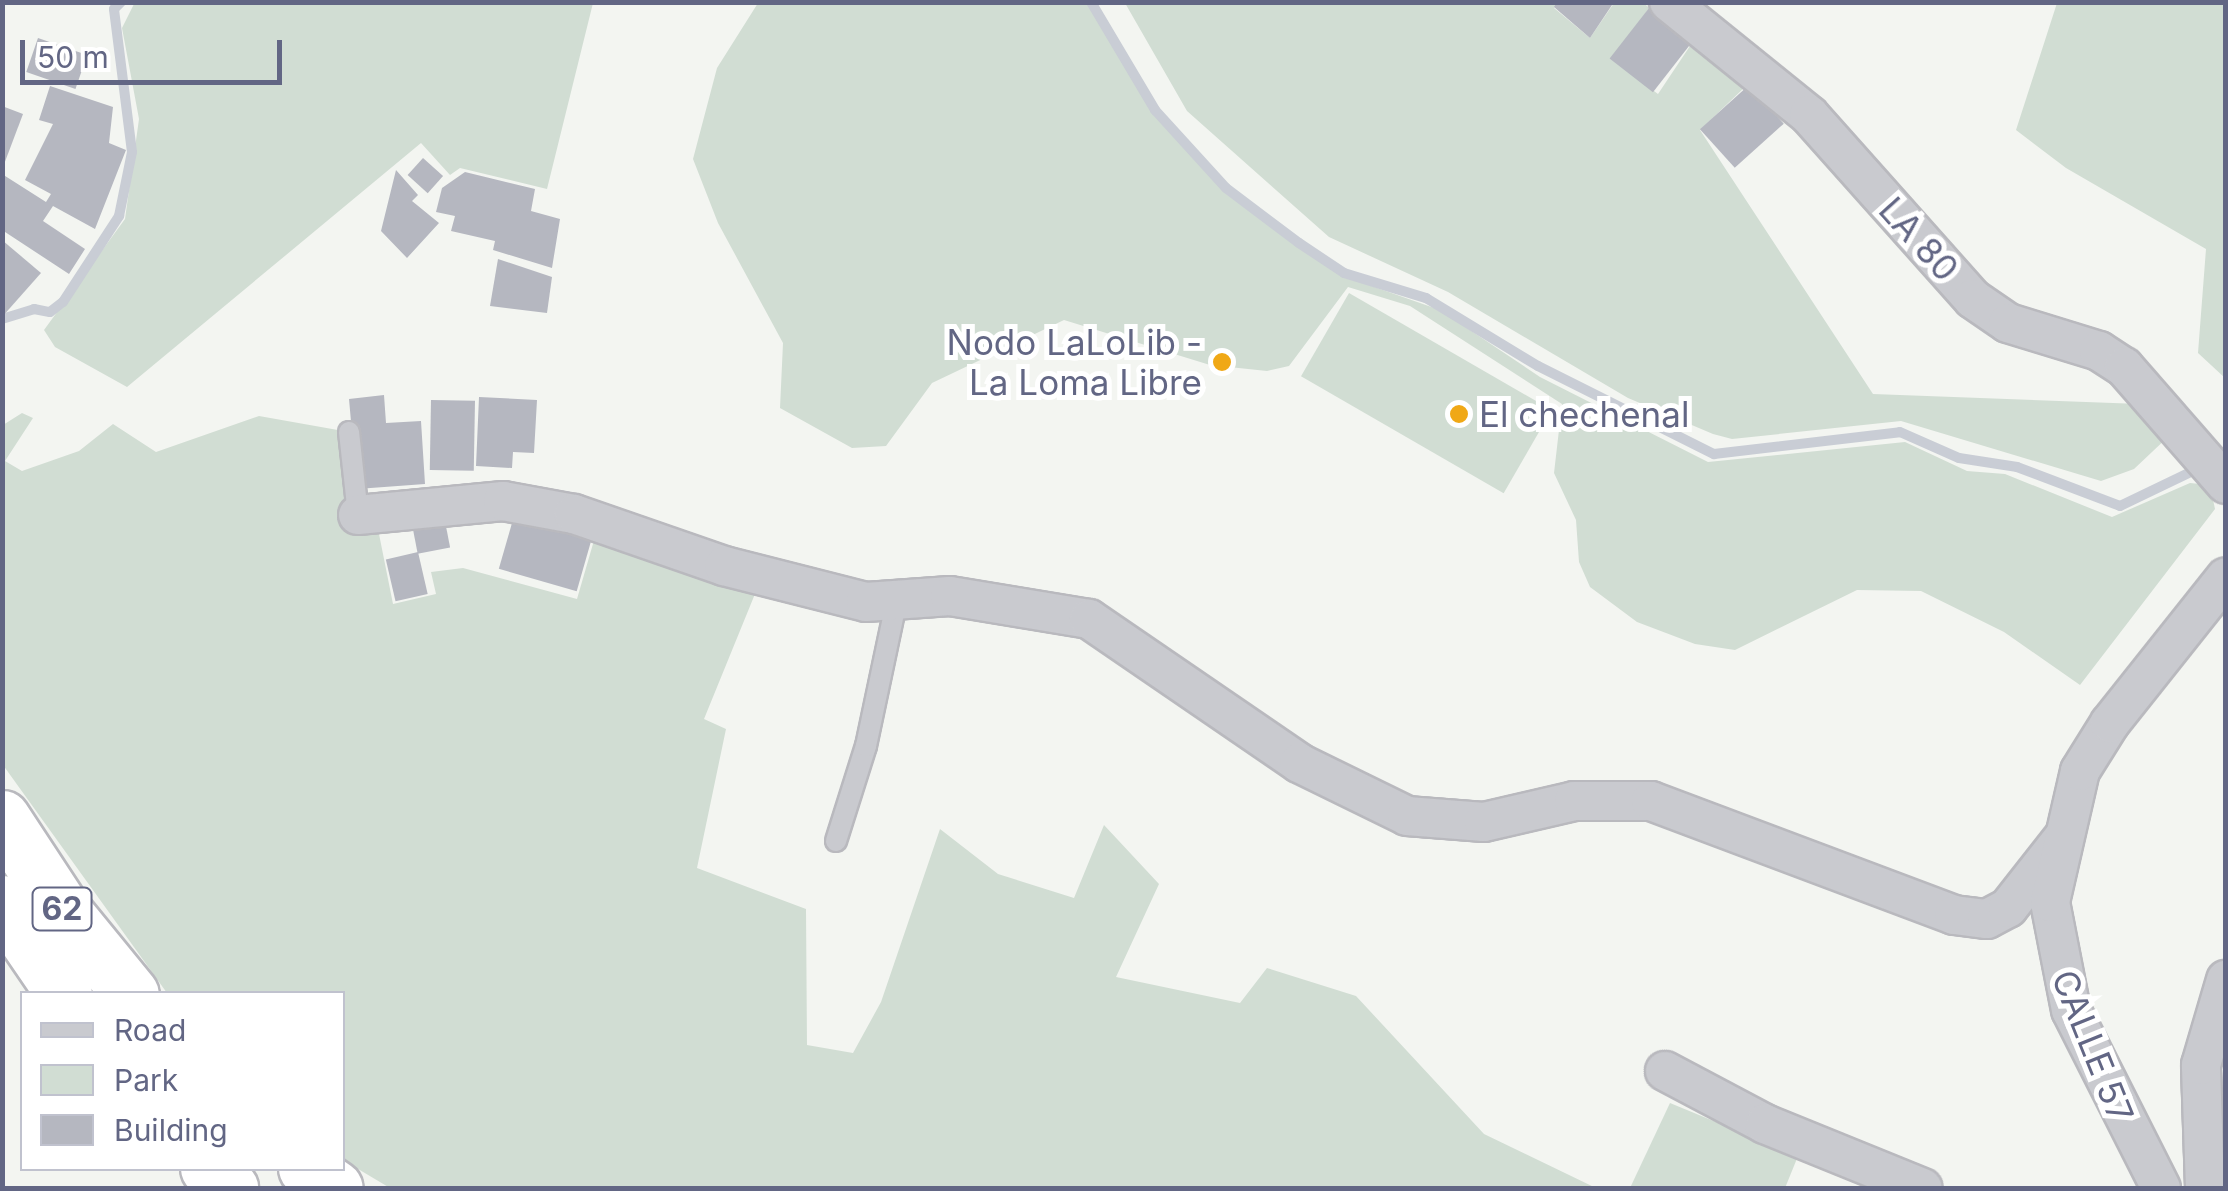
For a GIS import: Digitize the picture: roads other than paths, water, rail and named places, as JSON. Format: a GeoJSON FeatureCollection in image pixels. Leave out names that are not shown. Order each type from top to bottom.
{"type":"FeatureCollection","features":[{"type":"Feature","properties":{"kind":"highway","name":"62"},"geometry":{"type":"LineString","coordinates":[[2,818],[63,911],[129,991]]}},
{"type":"Feature","properties":{"kind":"highway","name":"62"},"geometry":{"type":"LineString","coordinates":[[2,904],[62,991]]}},
{"type":"Feature","properties":{"kind":"highway"},"geometry":{"type":"LineString","coordinates":[[211,1171],[230,1188]]}},
{"type":"Feature","properties":{"kind":"highway"},"geometry":{"type":"LineString","coordinates":[[310,1171],[335,1188]]}},
{"type":"Feature","properties":{"kind":"street","name":"LA 80"},"geometry":{"type":"LineString","coordinates":[[1668,2],[1809,114],[1973,299],[2008,323],[2099,351],[2124,367],[2191,438],[2226,484]]}},
{"type":"Feature","properties":{"kind":"street"},"geometry":{"type":"LineString","coordinates":[[358,515],[460,500],[560,510],[724,566],[896,604],[963,597],[1089,619],[1299,763],[1407,816],[1484,822],[1574,801],[1650,800],[1954,915],[1986,919],[2008,908],[2062,838]]}},
{"type":"Feature","properties":{"kind":"street","name":"CALLE 57"},"geometry":{"type":"LineString","coordinates":[[2154,1186],[2110,1095],[2059,972],[2050,902],[2080,771],[2110,723],[2226,577]]}},
{"type":"Feature","properties":{"kind":"street"},"geometry":{"type":"LineString","coordinates":[[2205,1188],[2201,1065],[2226,980]]}},
{"type":"Feature","properties":{"kind":"street"},"geometry":{"type":"LineString","coordinates":[[1666,1071],[1774,1128],[1923,1188]]}},
{"type":"Feature","properties":{"kind":"lane"},"geometry":{"type":"LineString","coordinates":[[349,432],[358,515]]}},
{"type":"Feature","properties":{"kind":"lane"},"geometry":{"type":"LineString","coordinates":[[836,841],[866,746],[896,604]]}},
{"type":"Feature","properties":{"kind":"waterway"},"geometry":{"type":"LineString","coordinates":[[2,319],[34,309],[50,312],[63,302],[119,216],[132,152],[114,9],[121,2]]}},
{"type":"Feature","properties":{"kind":"waterway"},"geometry":{"type":"LineString","coordinates":[[1091,2],[1155,110],[1226,188],[1299,243],[1344,273],[1426,298],[1538,366],[1714,454],[1900,432],[1959,458],[2017,467],[2120,506],[2191,472]]}},
{"type":"Feature","properties":{"kind":"place","name":"Nodo LaLoLib - La Loma Libre"},"geometry":{"type":"Point","coordinates":[1222,362]}},
{"type":"Feature","properties":{"kind":"place","name":"El chechenal"},"geometry":{"type":"Point","coordinates":[1459,414]}}]}
